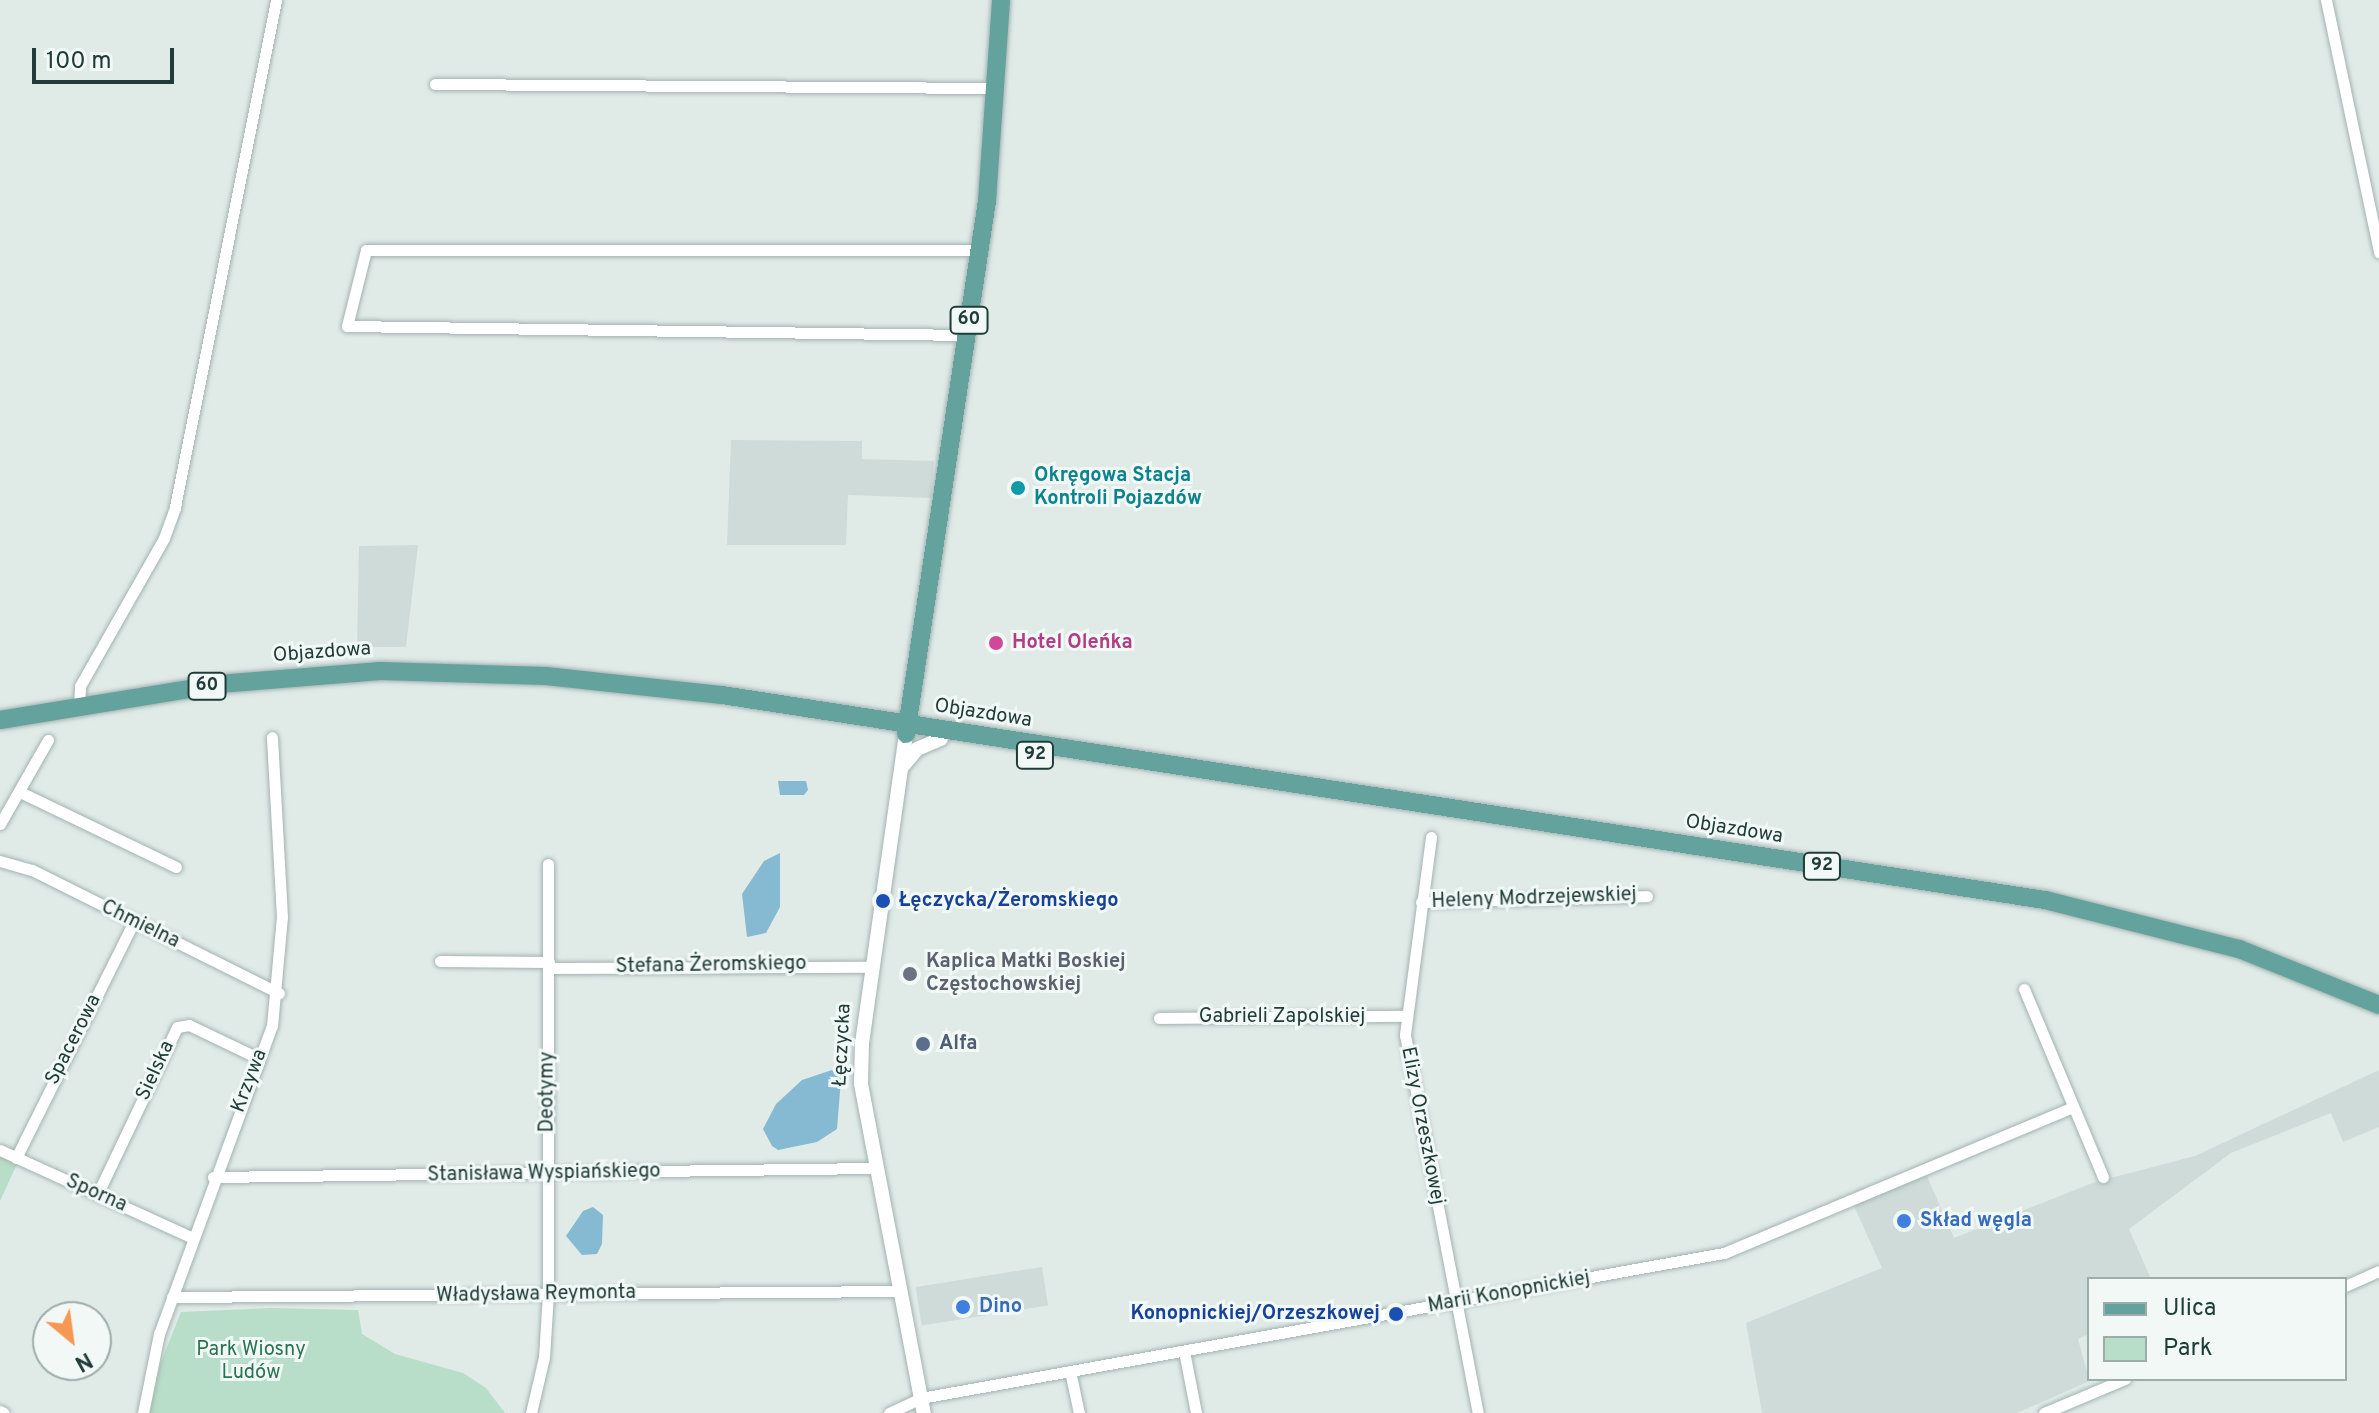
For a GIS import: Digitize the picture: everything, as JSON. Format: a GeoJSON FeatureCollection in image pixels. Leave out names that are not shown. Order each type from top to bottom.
{"type":"FeatureCollection","features":[{"type":"Feature","properties":{"kind":"main road","name":"60"},"geometry":{"type":"LineString","coordinates":[[907,729],[980,250],[1001,0]]}},
{"type":"Feature","properties":{"kind":"main road","name":"Objazdowa"},"geometry":{"type":"LineString","coordinates":[[0,720],[256,679],[380,671],[546,676],[650,689],[2085,908],[2239,949],[2379,1005]]}},
{"type":"Feature","properties":{"kind":"main road","name":"Objazdowa"},"geometry":{"type":"LineString","coordinates":[[907,729],[941,739],[1035,755],[1165,767]]}},
{"type":"Feature","properties":{"kind":"street"},"geometry":{"type":"LineString","coordinates":[[79,707],[80,686],[164,538],[175,507],[276,0]]}},
{"type":"Feature","properties":{"kind":"street"},"geometry":{"type":"LineString","coordinates":[[2326,0],[2379,252]]}},
{"type":"Feature","properties":{"kind":"street"},"geometry":{"type":"LineString","coordinates":[[435,84],[995,88]]}},
{"type":"Feature","properties":{"kind":"street"},"geometry":{"type":"LineString","coordinates":[[967,335],[867,338],[347,326],[366,250],[980,250]]}},
{"type":"Feature","properties":{"kind":"street","name":"Łęczycka"},"geometry":{"type":"LineString","coordinates":[[907,729],[872,967],[861,1073],[876,1168],[924,1413]]}},
{"type":"Feature","properties":{"kind":"street","name":"Krzywa"},"geometry":{"type":"LineString","coordinates":[[143,1413],[172,1297],[279,993],[282,917],[272,737]]}},
{"type":"Feature","properties":{"kind":"street"},"geometry":{"type":"LineString","coordinates":[[901,767],[917,749],[941,739]]}},
{"type":"Feature","properties":{"kind":"street"},"geometry":{"type":"LineString","coordinates":[[0,824],[48,740]]}},
{"type":"Feature","properties":{"kind":"street"},"geometry":{"type":"LineString","coordinates":[[20,792],[176,867]]}},
{"type":"Feature","properties":{"kind":"street","name":"Elizy Orzeszkowej"},"geometry":{"type":"LineString","coordinates":[[1431,837],[1405,1016],[1478,1413]]}},
{"type":"Feature","properties":{"kind":"street","name":"Chmielna"},"geometry":{"type":"LineString","coordinates":[[0,861],[32,870],[133,923],[279,993]]}},
{"type":"Feature","properties":{"kind":"street","name":"Deotymy"},"geometry":{"type":"LineString","coordinates":[[531,1413],[544,1357],[548,1294],[548,864]]}},
{"type":"Feature","properties":{"kind":"street","name":"Heleny Modrzejewskiej"},"geometry":{"type":"LineString","coordinates":[[1421,902],[1647,896]]}},
{"type":"Feature","properties":{"kind":"street","name":"Spacerowa"},"geometry":{"type":"LineString","coordinates":[[16,1158],[133,923]]}},
{"type":"Feature","properties":{"kind":"street"},"geometry":{"type":"LineString","coordinates":[[440,961],[549,965]]}},
{"type":"Feature","properties":{"kind":"street","name":"Stefana Żeromskiego"},"geometry":{"type":"LineString","coordinates":[[549,965],[872,967]]}},
{"type":"Feature","properties":{"kind":"street"},"geometry":{"type":"LineString","coordinates":[[2024,989],[2103,1177]]}},
{"type":"Feature","properties":{"kind":"street","name":"Gabrieli Zapolskiej"},"geometry":{"type":"LineString","coordinates":[[1159,1018],[1405,1016]]}},
{"type":"Feature","properties":{"kind":"street","name":"Sielska"},"geometry":{"type":"LineString","coordinates":[[97,1195],[177,1027],[189,1025],[258,1058]]}},
{"type":"Feature","properties":{"kind":"street","name":"Marii Konopnickiej"},"geometry":{"type":"LineString","coordinates":[[889,1413],[921,1398],[1724,1253],[2073,1107]]}},
{"type":"Feature","properties":{"kind":"street","name":"Sporna"},"geometry":{"type":"LineString","coordinates":[[0,1150],[193,1238]]}},
{"type":"Feature","properties":{"kind":"street","name":"Stanisława Wyspiańskiego"},"geometry":{"type":"LineString","coordinates":[[213,1177],[876,1168]]}},
{"type":"Feature","properties":{"kind":"street"},"geometry":{"type":"LineString","coordinates":[[2347,1285],[2379,1271]]}},
{"type":"Feature","properties":{"kind":"street","name":"Władysława Reymonta"},"geometry":{"type":"LineString","coordinates":[[172,1297],[900,1291]]}},
{"type":"Feature","properties":{"kind":"street"},"geometry":{"type":"LineString","coordinates":[[1184,1351],[1196,1413]]}},
{"type":"Feature","properties":{"kind":"street"},"geometry":{"type":"LineString","coordinates":[[1070,1371],[1079,1413]]}},
{"type":"Feature","properties":{"kind":"street"},"geometry":{"type":"LineString","coordinates":[[2044,1413],[2120,1381]]}},
{"type":"Feature","properties":{"kind":"shaded area"},"geometry":{"type":"Polygon","coordinates":[[[731,440],[862,441],[862,459],[934,461],[931,498],[848,495],[846,545],[727,545],[731,440]]]}},
{"type":"Feature","properties":{"kind":"shaded area"},"geometry":{"type":"Polygon","coordinates":[[[418,545],[406,647],[357,647],[359,546],[418,545]]]}},
{"type":"Feature","properties":{"kind":"shaded area"},"geometry":{"type":"Polygon","coordinates":[[[2379,1070],[2379,1127],[2343,1142],[2331,1113],[2231,1153],[2129,1229],[2150,1277],[2087,1277],[2087,1335],[2078,1339],[2089,1381],[2017,1413],[1762,1413],[1746,1323],[1882,1268],[1853,1204],[1926,1174],[1954,1238],[2095,1182],[2195,1156],[2379,1070]]]}},
{"type":"Feature","properties":{"kind":"shaded area"},"geometry":{"type":"Polygon","coordinates":[[[1042,1267],[1048,1306],[922,1326],[916,1287],[1042,1267]]]}},
{"type":"Feature","properties":{"kind":"green space"},"geometry":{"type":"Polygon","coordinates":[[[0,1156],[17,1164],[0,1201],[0,1156]]]}},
{"type":"Feature","properties":{"kind":"green space","name":"Park Wiosny Ludów"},"geometry":{"type":"Polygon","coordinates":[[[270,1308],[358,1310],[362,1334],[395,1354],[463,1373],[486,1388],[505,1413],[149,1413],[160,1365],[181,1312],[270,1308]]]}},
{"type":"Feature","properties":{"kind":"water"},"geometry":{"type":"Polygon","coordinates":[[[778,781],[806,781],[808,790],[804,795],[780,795],[778,781]]]}},
{"type":"Feature","properties":{"kind":"water"},"geometry":{"type":"Polygon","coordinates":[[[780,853],[780,907],[766,933],[747,937],[742,894],[764,861],[780,853]]]}},
{"type":"Feature","properties":{"kind":"water"},"geometry":{"type":"Polygon","coordinates":[[[832,1070],[841,1079],[837,1129],[817,1142],[778,1150],[772,1146],[763,1129],[776,1104],[802,1080],[832,1070]]]}},
{"type":"Feature","properties":{"kind":"water"},"geometry":{"type":"Polygon","coordinates":[[[593,1207],[603,1215],[602,1244],[597,1254],[582,1255],[566,1236],[583,1211],[593,1207]]]}},
{"type":"Feature","properties":{"kind":"place","name":"Okręgowa Stacja Kontroli Pojazdów"},"geometry":{"type":"Point","coordinates":[1018,488]}},
{"type":"Feature","properties":{"kind":"place","name":"Hotel Oleńka"},"geometry":{"type":"Point","coordinates":[996,643]}},
{"type":"Feature","properties":{"kind":"place","name":"Łęczycka/Żeromskiego"},"geometry":{"type":"Point","coordinates":[883,901]}},
{"type":"Feature","properties":{"kind":"place","name":"Kaplica Matki Boskiej Częstochowskiej"},"geometry":{"type":"Point","coordinates":[910,974]}},
{"type":"Feature","properties":{"kind":"place","name":"Alfa"},"geometry":{"type":"Point","coordinates":[923,1044]}},
{"type":"Feature","properties":{"kind":"place","name":"Skład węgla"},"geometry":{"type":"Point","coordinates":[1904,1221]}},
{"type":"Feature","properties":{"kind":"place","name":"Dino"},"geometry":{"type":"Point","coordinates":[963,1307]}},
{"type":"Feature","properties":{"kind":"place","name":"Konopnickiej/Orzeszkowej"},"geometry":{"type":"Point","coordinates":[1396,1314]}}]}
